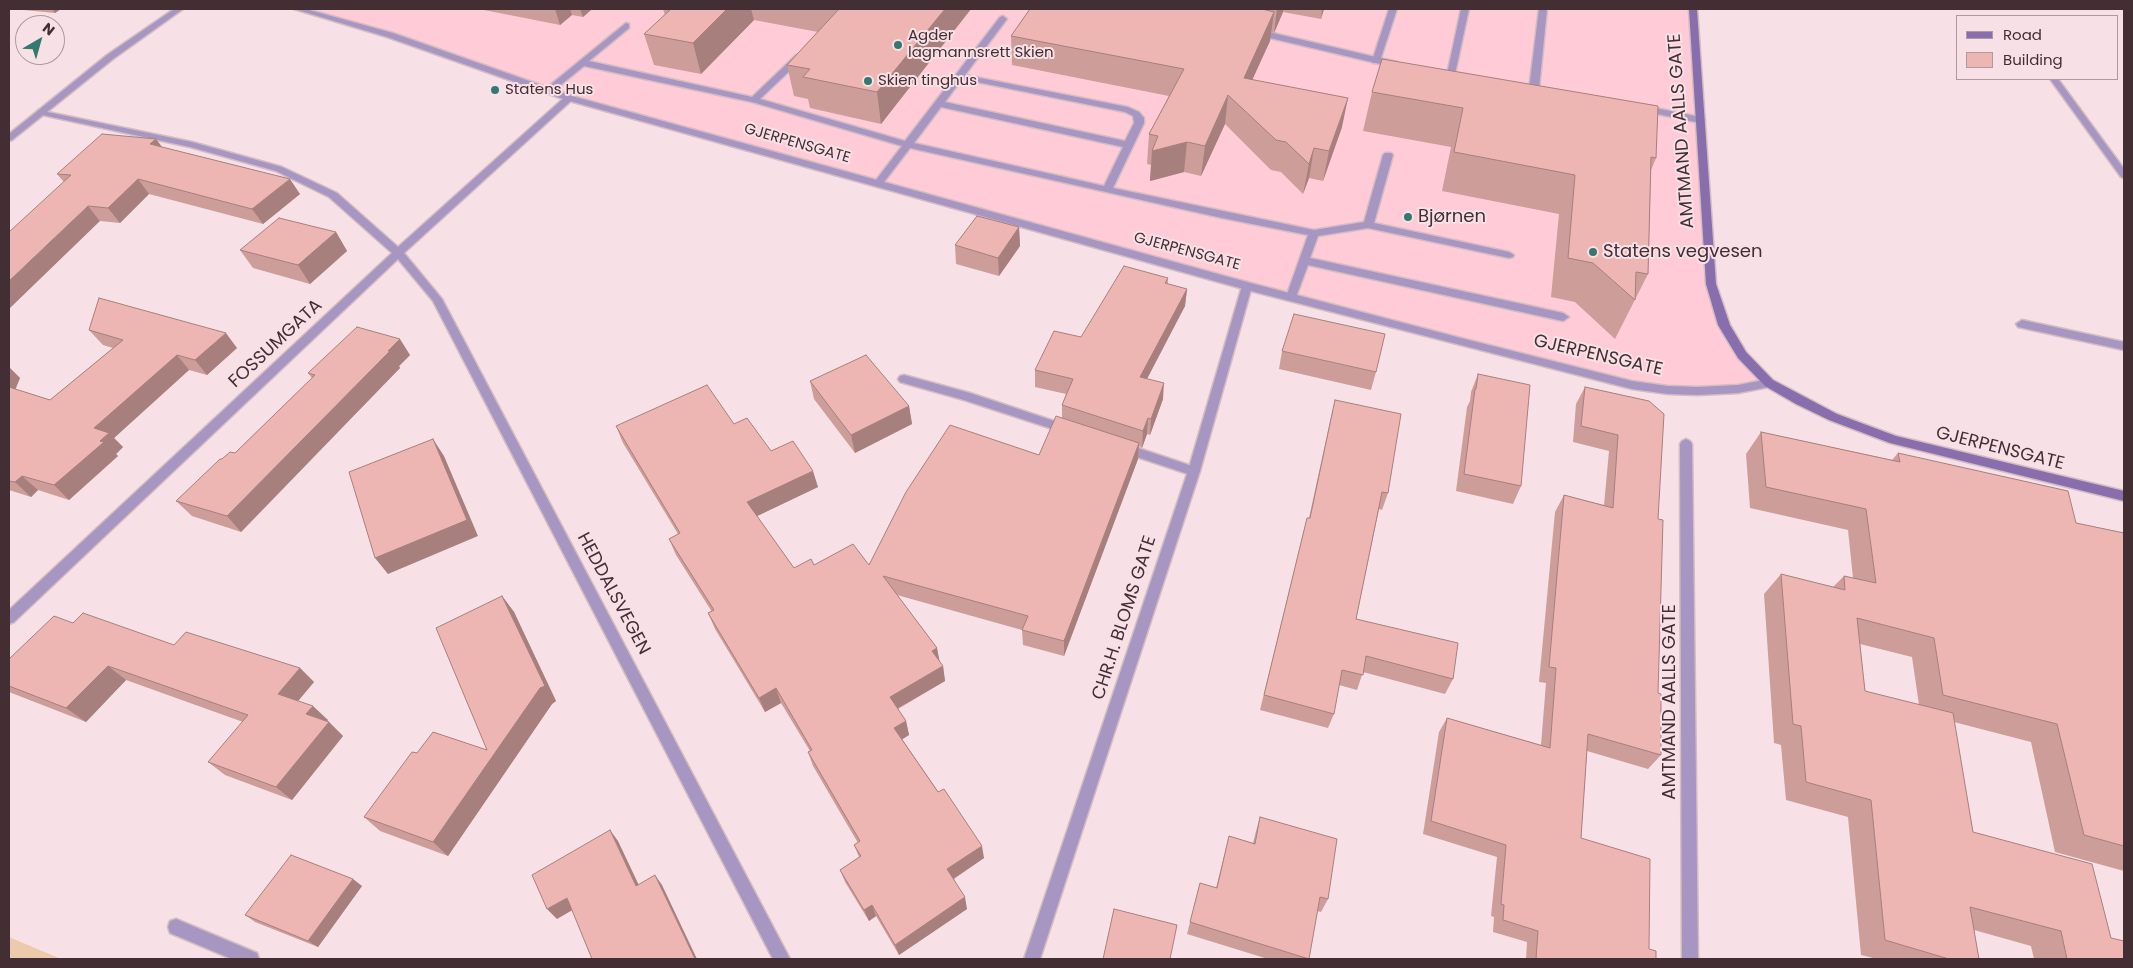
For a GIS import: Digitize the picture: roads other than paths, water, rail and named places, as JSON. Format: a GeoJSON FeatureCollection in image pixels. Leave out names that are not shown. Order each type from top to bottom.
{"type":"FeatureCollection","features":[{"type":"Feature","properties":{"kind":"main road","name":"AMTMAND AALLS GATE"},"geometry":{"type":"LineString","coordinates":[[1693,9],[1711,284],[1724,325],[1742,355],[1769,383]]}},
{"type":"Feature","properties":{"kind":"main road","name":"GJERPENSGATE"},"geometry":{"type":"LineString","coordinates":[[1769,383],[1833,417],[1894,440],[2124,496]]}},
{"type":"Feature","properties":{"kind":"street"},"geometry":{"type":"LineString","coordinates":[[9,138],[110,57],[178,9]]}},
{"type":"Feature","properties":{"kind":"street","name":"GJERPENSGATE"},"geometry":{"type":"LineString","coordinates":[[298,9],[390,35],[569,98],[1247,286],[1632,385],[1668,390],[1698,391],[1738,389],[1769,383]]}},
{"type":"Feature","properties":{"kind":"street"},"geometry":{"type":"LineString","coordinates":[[1376,61],[1392,9]]}},
{"type":"Feature","properties":{"kind":"street"},"geometry":{"type":"LineString","coordinates":[[1451,74],[1465,9]]}},
{"type":"Feature","properties":{"kind":"street"},"geometry":{"type":"LineString","coordinates":[[1543,9],[1530,88],[1544,91]]}},
{"type":"Feature","properties":{"kind":"street"},"geometry":{"type":"LineString","coordinates":[[878,184],[1003,18]]}},
{"type":"Feature","properties":{"kind":"street"},"geometry":{"type":"LineString","coordinates":[[549,90],[626,26]]}},
{"type":"Feature","properties":{"kind":"street"},"geometry":{"type":"LineString","coordinates":[[1247,30],[1404,66]]}},
{"type":"Feature","properties":{"kind":"street"},"geometry":{"type":"LineString","coordinates":[[754,100],[809,48]]}},
{"type":"Feature","properties":{"kind":"street"},"geometry":{"type":"LineString","coordinates":[[584,62],[754,100],[908,145],[1108,188],[1222,215],[1314,233],[1368,225],[1509,255]]}},
{"type":"Feature","properties":{"kind":"street"},"geometry":{"type":"LineString","coordinates":[[960,76],[1128,110],[1139,118],[1139,123],[1108,188]]}},
{"type":"Feature","properties":{"kind":"street"},"geometry":{"type":"LineString","coordinates":[[2055,80],[2124,175]]}},
{"type":"Feature","properties":{"kind":"street","name":"FOSSUMGATA"},"geometry":{"type":"LineString","coordinates":[[9,618],[398,253],[569,98]]}},
{"type":"Feature","properties":{"kind":"street"},"geometry":{"type":"LineString","coordinates":[[939,104],[1129,145]]}},
{"type":"Feature","properties":{"kind":"street"},"geometry":{"type":"LineString","coordinates":[[1629,106],[1700,120]]}},
{"type":"Feature","properties":{"kind":"street","name":"HEDDALSVEGEN"},"geometry":{"type":"LineString","coordinates":[[41,112],[192,145],[279,169],[333,195],[398,253],[437,299],[782,959]]}},
{"type":"Feature","properties":{"kind":"street"},"geometry":{"type":"LineString","coordinates":[[1368,225],[1388,155]]}},
{"type":"Feature","properties":{"kind":"street"},"geometry":{"type":"LineString","coordinates":[[1291,297],[1314,233]]}},
{"type":"Feature","properties":{"kind":"street"},"geometry":{"type":"LineString","coordinates":[[1303,260],[1564,317]]}},
{"type":"Feature","properties":{"kind":"street","name":"CHR.H. BLOMS GATE"},"geometry":{"type":"LineString","coordinates":[[1032,959],[1194,471],[1247,286]]}},
{"type":"Feature","properties":{"kind":"street"},"geometry":{"type":"LineString","coordinates":[[2022,324],[2124,346]]}},
{"type":"Feature","properties":{"kind":"street"},"geometry":{"type":"LineString","coordinates":[[904,379],[966,396],[1079,433]]}},
{"type":"Feature","properties":{"kind":"street"},"geometry":{"type":"LineString","coordinates":[[1107,442],[1194,471]]}},
{"type":"Feature","properties":{"kind":"street","name":"AMTMAND AALLS GATE"},"geometry":{"type":"LineString","coordinates":[[1686,444],[1690,959]]}},
{"type":"Feature","properties":{"kind":"street"},"geometry":{"type":"LineString","coordinates":[[176,927],[251,959]]}},
{"type":"Feature","properties":{"kind":"place","name":"Agder lagmannsrett Skien"},"geometry":{"type":"Point","coordinates":[898,45]}},
{"type":"Feature","properties":{"kind":"place","name":"Skien tinghus"},"geometry":{"type":"Point","coordinates":[868,81]}},
{"type":"Feature","properties":{"kind":"place","name":"Statens Hus"},"geometry":{"type":"Point","coordinates":[495,90]}},
{"type":"Feature","properties":{"kind":"place","name":"Bjørnen"},"geometry":{"type":"Point","coordinates":[1408,217]}},
{"type":"Feature","properties":{"kind":"place","name":"Statens vegvesen"},"geometry":{"type":"Point","coordinates":[1593,252]}}]}
